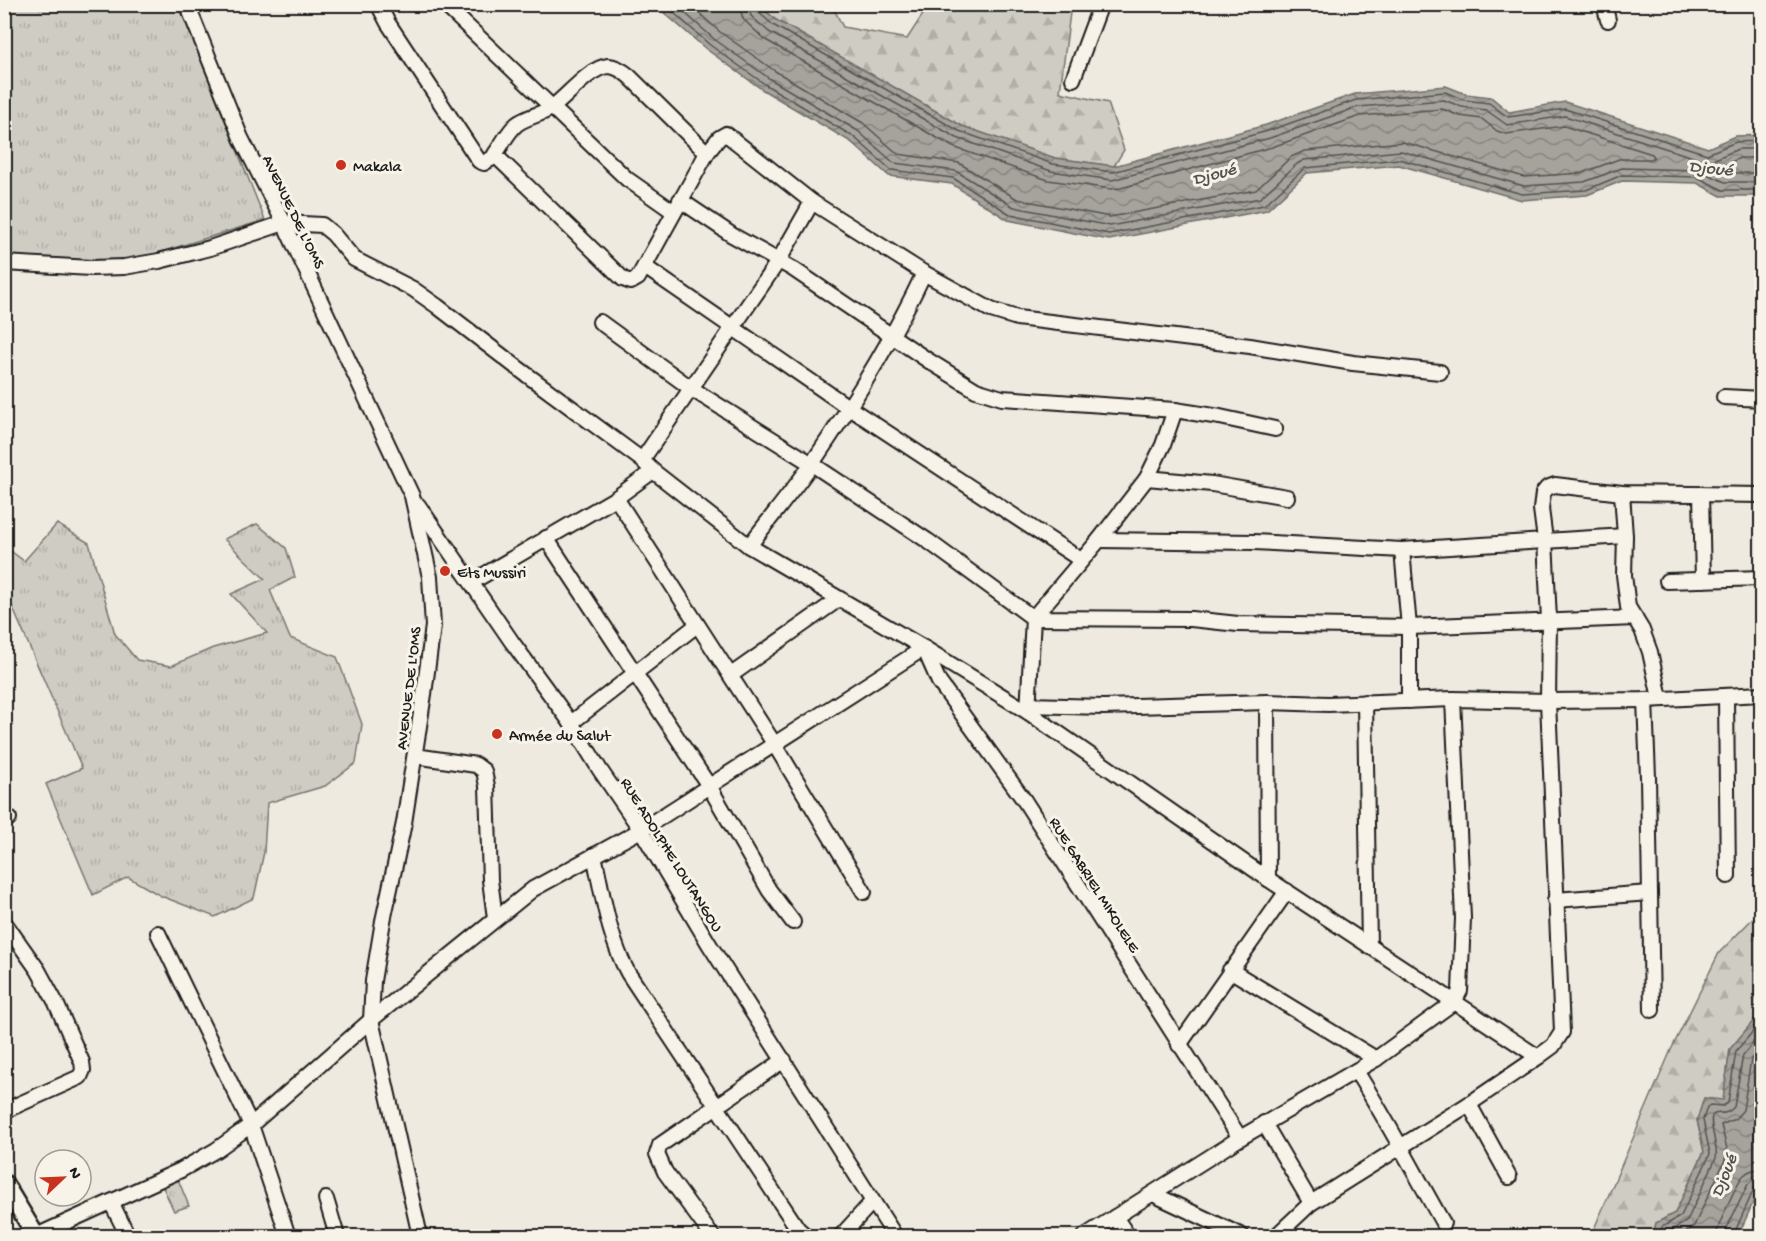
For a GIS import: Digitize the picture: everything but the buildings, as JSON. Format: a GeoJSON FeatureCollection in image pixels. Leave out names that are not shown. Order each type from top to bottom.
{"type":"FeatureCollection","features":[{"type":"Feature","properties":{"kind":"main road"},"geometry":{"type":"LineString","coordinates":[[4,1183],[36,1236]]}},
{"type":"Feature","properties":{"kind":"street","name":"AVENUE DE L'OMS"},"geometry":{"type":"LineString","coordinates":[[187,4],[241,138],[284,223],[412,496],[430,577],[433,626],[404,823],[373,981],[371,1020],[420,1236]]}},
{"type":"Feature","properties":{"kind":"street"},"geometry":{"type":"LineString","coordinates":[[378,4],[387,23],[475,158],[484,163],[496,156],[495,154],[516,125],[528,117],[553,108],[591,74],[599,68],[609,66],[629,76],[707,153]]}},
{"type":"Feature","properties":{"kind":"street"},"geometry":{"type":"LineString","coordinates":[[444,4],[627,179],[778,260],[976,390],[1002,399],[1174,410],[1275,429]]}},
{"type":"Feature","properties":{"kind":"street"},"geometry":{"type":"LineString","coordinates":[[1073,79],[1101,4]]}},
{"type":"Feature","properties":{"kind":"street"},"geometry":{"type":"LineString","coordinates":[[1604,4],[1608,20]]}},
{"type":"Feature","properties":{"kind":"street"},"geometry":{"type":"LineString","coordinates":[[496,156],[623,279],[631,282],[638,278],[645,267],[707,153],[719,138],[726,134],[812,202],[924,273],[991,310],[1017,318],[1250,346],[1353,363],[1440,372]]}},
{"type":"Feature","properties":{"kind":"street"},"geometry":{"type":"LineString","coordinates":[[642,460],[778,260],[812,202]]}},
{"type":"Feature","properties":{"kind":"street"},"geometry":{"type":"LineString","coordinates":[[4,263],[124,267],[210,248],[284,223],[322,225],[333,234],[354,259],[412,289],[437,306],[642,460],[652,471],[749,546],[1027,709],[1269,879],[1538,1057]]}},
{"type":"Feature","properties":{"kind":"street"},"geometry":{"type":"LineString","coordinates":[[645,267],[848,408],[1081,560]]}},
{"type":"Feature","properties":{"kind":"street"},"geometry":{"type":"LineString","coordinates":[[749,546],[812,464],[848,408],[893,336],[924,273]]}},
{"type":"Feature","properties":{"kind":"street"},"geometry":{"type":"LineString","coordinates":[[600,322],[692,389],[812,464],[928,541],[1033,618],[1180,618],[1238,624],[1409,627],[1635,618]]}},
{"type":"Feature","properties":{"kind":"street"},"geometry":{"type":"LineString","coordinates":[[1724,397],[1761,399]]}},
{"type":"Feature","properties":{"kind":"street"},"geometry":{"type":"LineString","coordinates":[[1027,709],[1033,618],[1100,540],[1147,478],[1163,445],[1174,410]]}},
{"type":"Feature","properties":{"kind":"street"},"geometry":{"type":"LineString","coordinates":[[472,582],[616,498],[652,471]]}},
{"type":"Feature","properties":{"kind":"street"},"geometry":{"type":"LineString","coordinates":[[1147,478],[1212,484],[1287,497]]}},
{"type":"Feature","properties":{"kind":"street"},"geometry":{"type":"LineString","coordinates":[[1276,1236],[1311,1203],[1469,1104],[1538,1057],[1553,1046],[1562,1032],[1548,701],[1549,620],[1541,499],[1546,488],[1555,485],[1622,493],[1761,495]]}},
{"type":"Feature","properties":{"kind":"street"},"geometry":{"type":"LineString","coordinates":[[1622,493],[1625,536],[1624,575],[1628,607],[1642,630],[1650,652],[1660,698]]}},
{"type":"Feature","properties":{"kind":"street"},"geometry":{"type":"LineString","coordinates":[[1701,494],[1703,580]]}},
{"type":"Feature","properties":{"kind":"street","name":"RUE ADOLPHE LOUTANGOU"},"geometry":{"type":"LineString","coordinates":[[412,496],[571,723],[641,830],[709,944],[895,1236]]}},
{"type":"Feature","properties":{"kind":"street"},"geometry":{"type":"LineString","coordinates":[[616,498],[775,745],[864,892]]}},
{"type":"Feature","properties":{"kind":"street"},"geometry":{"type":"LineString","coordinates":[[1100,540],[1254,542],[1402,550],[1625,536]]}},
{"type":"Feature","properties":{"kind":"street"},"geometry":{"type":"LineString","coordinates":[[546,538],[709,786],[756,870],[793,922]]}},
{"type":"Feature","properties":{"kind":"street"},"geometry":{"type":"LineString","coordinates":[[1402,550],[1409,627],[1409,701]]}},
{"type":"Feature","properties":{"kind":"street"},"geometry":{"type":"LineString","coordinates":[[1667,581],[1761,578]]}},
{"type":"Feature","properties":{"kind":"street"},"geometry":{"type":"LineString","coordinates":[[730,675],[839,599]]}},
{"type":"Feature","properties":{"kind":"street"},"geometry":{"type":"LineString","coordinates":[[571,723],[697,625]]}},
{"type":"Feature","properties":{"kind":"street"},"geometry":{"type":"LineString","coordinates":[[36,1236],[181,1170],[216,1150],[251,1125],[371,1020],[533,889],[641,830],[924,648]]}},
{"type":"Feature","properties":{"kind":"street","name":"RUE GABRIEL MIKOLELE"},"geometry":{"type":"LineString","coordinates":[[924,648],[939,682],[1024,800],[1240,1138]]}},
{"type":"Feature","properties":{"kind":"street"},"geometry":{"type":"LineString","coordinates":[[1027,709],[1267,702],[1328,704],[1452,699],[1645,700],[1761,694]]}},
{"type":"Feature","properties":{"kind":"street"},"geometry":{"type":"LineString","coordinates":[[1726,697],[1728,876]]}},
{"type":"Feature","properties":{"kind":"street"},"geometry":{"type":"LineString","coordinates":[[1085,1236],[1264,1123],[1376,1059],[1454,1002],[1460,991],[1463,918],[1452,699]]}},
{"type":"Feature","properties":{"kind":"street"},"geometry":{"type":"LineString","coordinates":[[1645,700],[1652,1010]]}},
{"type":"Feature","properties":{"kind":"street"},"geometry":{"type":"LineString","coordinates":[[1267,702],[1269,879]]}},
{"type":"Feature","properties":{"kind":"street"},"geometry":{"type":"LineString","coordinates":[[1365,702],[1369,946]]}},
{"type":"Feature","properties":{"kind":"street"},"geometry":{"type":"LineString","coordinates":[[415,756],[476,765],[484,771],[487,786],[490,880],[495,918]]}},
{"type":"Feature","properties":{"kind":"street"},"geometry":{"type":"LineString","coordinates":[[594,855],[617,953],[628,973],[798,1229],[806,1236]]}},
{"type":"Feature","properties":{"kind":"street"},"geometry":{"type":"LineString","coordinates":[[1179,1045],[1287,891]]}},
{"type":"Feature","properties":{"kind":"street"},"geometry":{"type":"LineString","coordinates":[[1555,900],[1650,893]]}},
{"type":"Feature","properties":{"kind":"street"},"geometry":{"type":"LineString","coordinates":[[4,922],[38,970],[56,1003],[82,1062],[80,1077],[4,1111]]}},
{"type":"Feature","properties":{"kind":"street"},"geometry":{"type":"LineString","coordinates":[[158,933],[251,1125],[288,1236]]}},
{"type":"Feature","properties":{"kind":"street"},"geometry":{"type":"LineString","coordinates":[[1230,970],[1376,1059]]}},
{"type":"Feature","properties":{"kind":"street"},"geometry":{"type":"LineString","coordinates":[[712,1236],[665,1172],[657,1154],[660,1145],[784,1060]]}},
{"type":"Feature","properties":{"kind":"street"},"geometry":{"type":"LineString","coordinates":[[1356,1071],[1443,1223]]}},
{"type":"Feature","properties":{"kind":"street"},"geometry":{"type":"LineString","coordinates":[[1469,1104],[1509,1177]]}},
{"type":"Feature","properties":{"kind":"street"},"geometry":{"type":"LineString","coordinates":[[1264,1123],[1311,1203]]}},
{"type":"Feature","properties":{"kind":"street"},"geometry":{"type":"LineString","coordinates":[[1153,1194],[1242,1236]]}},
{"type":"Feature","properties":{"kind":"street"},"geometry":{"type":"LineString","coordinates":[[326,1199],[337,1236]]}},
{"type":"Feature","properties":{"kind":"street"},"geometry":{"type":"LineString","coordinates":[[111,1202],[128,1236]]}},
{"type":"Feature","properties":{"kind":"street"},"geometry":{"type":"LineString","coordinates":[[841,1236],[872,1202]]}},
{"type":"Feature","properties":{"kind":"street"},"geometry":{"type":"LineString","coordinates":[[1114,1217],[1128,1236]]}},
{"type":"Feature","properties":{"kind":"green space"},"geometry":{"type":"Polygon","coordinates":[[[4,5],[179,5],[265,220],[125,263],[5,256],[4,5]]]}},
{"type":"Feature","properties":{"kind":"green space"},"geometry":{"type":"Polygon","coordinates":[[[759,5],[832,5],[843,27],[907,39],[929,5],[1071,5],[1060,92],[1108,103],[1124,150],[1114,166],[1055,158],[962,126],[776,20],[759,5]]]}},
{"type":"Feature","properties":{"kind":"green space"},"geometry":{"type":"Polygon","coordinates":[[[57,524],[89,543],[115,634],[137,660],[171,666],[213,648],[267,633],[231,594],[265,579],[224,539],[257,524],[286,548],[295,577],[270,590],[290,638],[337,657],[362,724],[356,763],[325,786],[267,803],[264,852],[254,898],[215,917],[161,896],[128,877],[93,895],[46,784],[82,768],[5,590],[4,546],[24,561],[57,524]]]}},
{"type":"Feature","properties":{"kind":"green space"},"geometry":{"type":"Polygon","coordinates":[[[1761,910],[1761,1012],[1730,1049],[1723,1101],[1704,1098],[1697,1120],[1704,1151],[1675,1213],[1656,1223],[1653,1236],[1591,1236],[1671,1050],[1719,953],[1761,910]]]}},
{"type":"Feature","properties":{"kind":"green space"},"geometry":{"type":"Polygon","coordinates":[[[177,1177],[189,1206],[174,1211],[162,1185],[177,1177]]]}},
{"type":"Feature","properties":{"kind":"water","name":"Djoué"},"geometry":{"type":"Polygon","coordinates":[[[655,5],[759,5],[776,20],[962,126],[1055,158],[1114,166],[1266,125],[1355,94],[1446,86],[1466,94],[1491,97],[1509,112],[1565,102],[1708,148],[1735,136],[1761,135],[1761,196],[1721,196],[1697,183],[1622,181],[1587,195],[1522,200],[1399,165],[1307,173],[1267,210],[1109,240],[1008,220],[952,184],[889,176],[851,142],[763,90],[706,49],[655,5]]]}},
{"type":"Feature","properties":{"kind":"water","name":"Djoué"},"geometry":{"type":"Polygon","coordinates":[[[1761,1012],[1761,1185],[1738,1236],[1653,1236],[1656,1223],[1675,1213],[1704,1152],[1697,1120],[1704,1098],[1723,1100],[1730,1049],[1761,1012]]]}},
{"type":"Feature","properties":{"kind":"place","name":"Makala"},"geometry":{"type":"Point","coordinates":[341,165]}},
{"type":"Feature","properties":{"kind":"place","name":"Ets Mussiri"},"geometry":{"type":"Point","coordinates":[445,571]}},
{"type":"Feature","properties":{"kind":"place","name":"Armée du Salut"},"geometry":{"type":"Point","coordinates":[497,734]}}]}
